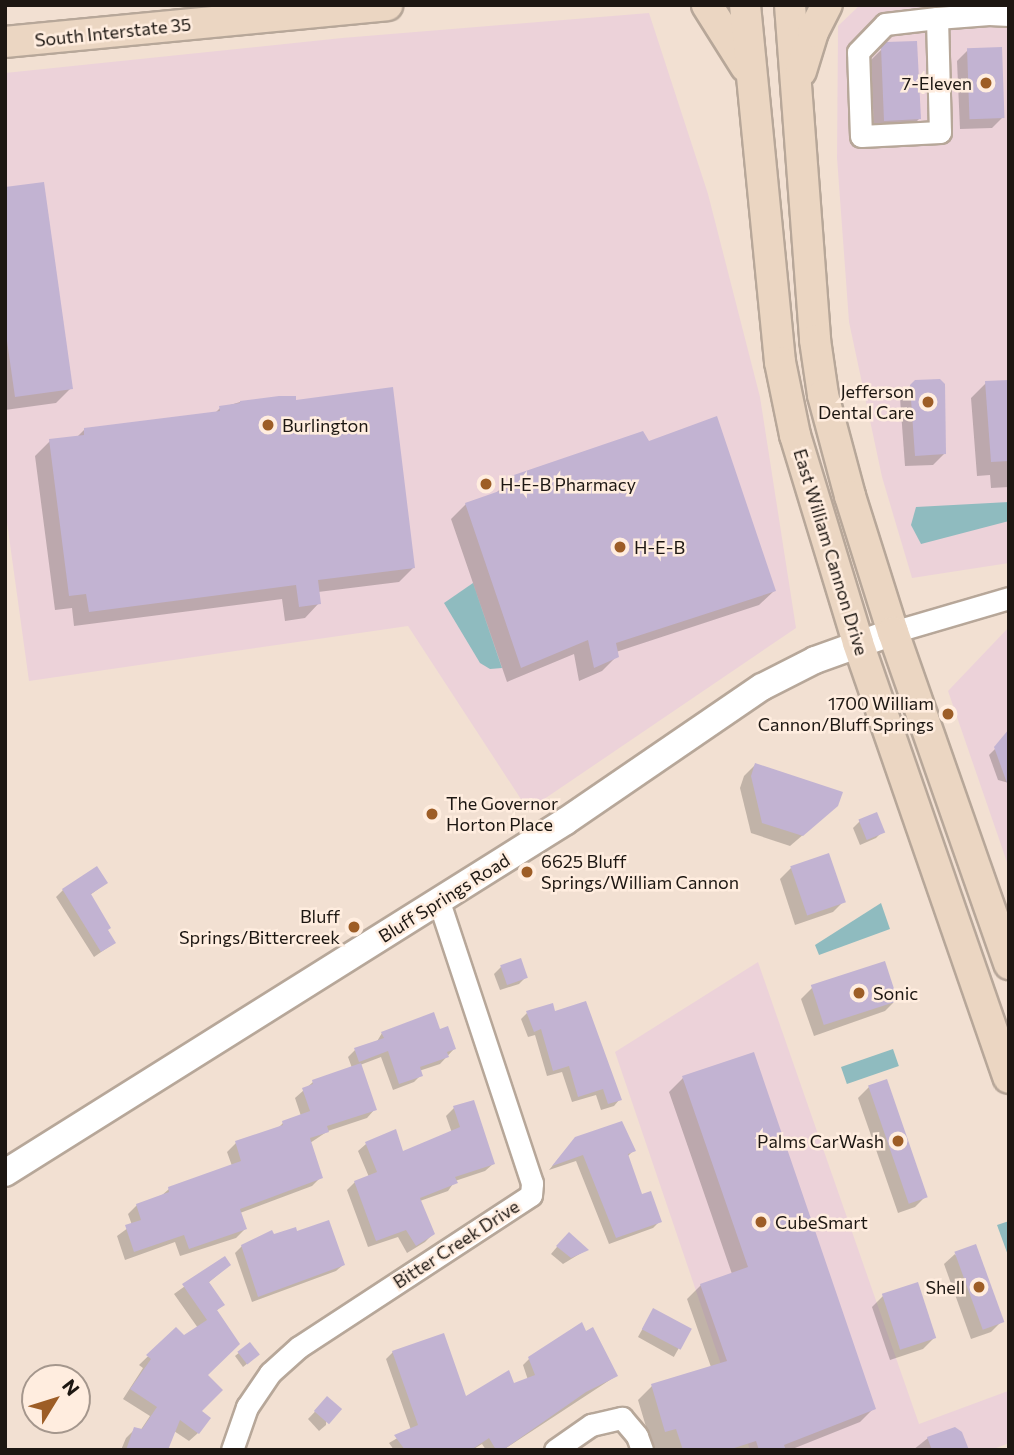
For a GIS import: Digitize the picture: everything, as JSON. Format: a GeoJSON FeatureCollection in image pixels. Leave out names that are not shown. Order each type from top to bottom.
{"type":"FeatureCollection","features":[{"type":"Feature","properties":{"kind":"main road","name":"South Interstate 35"},"geometry":{"type":"LineString","coordinates":[[5,42],[387,5]]}},
{"type":"Feature","properties":{"kind":"main road"},"geometry":{"type":"LineString","coordinates":[[707,5],[734,43],[752,79]]}},
{"type":"Feature","properties":{"kind":"main road","name":"East William Cannon Drive"},"geometry":{"type":"LineString","coordinates":[[745,5],[780,362],[793,423],[858,643],[1009,1078]]}},
{"type":"Feature","properties":{"kind":"main road","name":"East William Cannon Drive"},"geometry":{"type":"LineString","coordinates":[[790,5],[813,314],[823,396],[832,435],[892,632],[1009,964]]}},
{"type":"Feature","properties":{"kind":"main road"},"geometry":{"type":"LineString","coordinates":[[796,85],[813,32],[827,5]]}},
{"type":"Feature","properties":{"kind":"main road"},"geometry":{"type":"LineString","coordinates":[[766,203],[781,201],[785,207],[794,288],[813,314]]}},
{"type":"Feature","properties":{"kind":"street"},"geometry":{"type":"LineString","coordinates":[[937,18],[940,132],[861,136],[858,52],[885,24],[995,11]]}},
{"type":"Feature","properties":{"kind":"street","name":"Bluff Springs Road"},"geometry":{"type":"LineString","coordinates":[[5,1173],[587,807],[762,687],[815,660],[858,643],[1009,598]]}},
{"type":"Feature","properties":{"kind":"street","name":"Bitter Creek Drive"},"geometry":{"type":"LineString","coordinates":[[232,1450],[247,1407],[270,1373],[299,1346],[531,1195],[532,1183],[439,902]]}},
{"type":"Feature","properties":{"kind":"street"},"geometry":{"type":"LineString","coordinates":[[555,1450],[591,1425],[622,1418],[637,1436],[642,1450]]}},
{"type":"Feature","properties":{"kind":"shaded area"},"geometry":{"type":"Polygon","coordinates":[[[860,5],[1009,5],[1009,563],[912,578],[882,477],[849,322],[837,158],[838,26],[860,5]]]}},
{"type":"Feature","properties":{"kind":"shaded area"},"geometry":{"type":"Polygon","coordinates":[[[649,13],[708,194],[760,397],[796,628],[528,810],[408,626],[29,681],[5,508],[5,73],[342,38],[649,13]]]}},
{"type":"Feature","properties":{"kind":"shaded area"},"geometry":{"type":"Polygon","coordinates":[[[1009,627],[1009,868],[948,691],[1009,627]]]}},
{"type":"Feature","properties":{"kind":"shaded area","name":"CubeSmart"},"geometry":{"type":"Polygon","coordinates":[[[758,962],[919,1424],[1008,1391],[1009,1443],[991,1450],[750,1450],[615,1052],[758,962]]]}},
{"type":"Feature","properties":{"kind":"water"},"geometry":{"type":"Polygon","coordinates":[[[1009,502],[1009,521],[921,544],[911,525],[916,507],[1009,502]]]}},
{"type":"Feature","properties":{"kind":"water"},"geometry":{"type":"Polygon","coordinates":[[[473,583],[502,668],[490,669],[480,663],[444,603],[473,583]]]}},
{"type":"Feature","properties":{"kind":"water"},"geometry":{"type":"Polygon","coordinates":[[[881,903],[890,929],[819,955],[815,945],[881,903]]]}},
{"type":"Feature","properties":{"kind":"water"},"geometry":{"type":"Polygon","coordinates":[[[893,1049],[899,1066],[847,1084],[841,1067],[893,1049]]]}},
{"type":"Feature","properties":{"kind":"water"},"geometry":{"type":"Polygon","coordinates":[[[1009,1221],[1009,1258],[997,1225],[1009,1221]]]}},
{"type":"Feature","properties":{"kind":"building"},"geometry":{"type":"Polygon","coordinates":[[[917,41],[921,119],[884,121],[881,47],[886,42],[917,41]]]}},
{"type":"Feature","properties":{"kind":"building","name":"7-Eleven"},"geometry":{"type":"Polygon","coordinates":[[[1002,47],[1004,118],[969,119],[967,48],[1002,47]]]}},
{"type":"Feature","properties":{"kind":"building"},"geometry":{"type":"Polygon","coordinates":[[[44,182],[73,389],[15,397],[5,327],[5,187],[44,182]]]}},
{"type":"Feature","properties":{"kind":"building","name":"Jefferson Dental Care"},"geometry":{"type":"Polygon","coordinates":[[[940,379],[945,384],[946,454],[915,456],[910,385],[915,380],[940,379]]]}},
{"type":"Feature","properties":{"kind":"building"},"geometry":{"type":"Polygon","coordinates":[[[1009,380],[1009,461],[991,462],[985,381],[1009,380]]]}},
{"type":"Feature","properties":{"kind":"building"},"geometry":{"type":"Polygon","coordinates":[[[393,387],[415,568],[318,580],[321,604],[299,607],[296,585],[89,612],[86,594],[69,596],[49,439],[84,435],[84,428],[220,411],[219,406],[240,401],[279,396],[296,396],[296,400],[393,387]]]}},
{"type":"Feature","properties":{"kind":"building","name":"H-E-B"},"geometry":{"type":"Polygon","coordinates":[[[717,416],[776,591],[616,643],[619,657],[594,668],[588,640],[521,668],[465,503],[508,488],[511,476],[643,431],[649,441],[717,416]]]}},
{"type":"Feature","properties":{"kind":"building"},"geometry":{"type":"Polygon","coordinates":[[[1009,729],[1009,783],[1007,783],[994,747],[1009,729]]]}},
{"type":"Feature","properties":{"kind":"building"},"geometry":{"type":"Polygon","coordinates":[[[755,763],[843,792],[838,806],[803,836],[762,823],[751,776],[755,763]]]}},
{"type":"Feature","properties":{"kind":"building"},"geometry":{"type":"Polygon","coordinates":[[[877,812],[885,832],[867,840],[858,819],[877,812]]]}},
{"type":"Feature","properties":{"kind":"building"},"geometry":{"type":"Polygon","coordinates":[[[829,853],[846,902],[807,916],[790,866],[829,853]]]}},
{"type":"Feature","properties":{"kind":"building"},"geometry":{"type":"Polygon","coordinates":[[[97,866],[108,883],[91,894],[111,928],[108,930],[116,943],[101,952],[62,889],[97,866]]]}},
{"type":"Feature","properties":{"kind":"building"},"geometry":{"type":"Polygon","coordinates":[[[521,958],[528,978],[507,985],[500,965],[521,958]]]}},
{"type":"Feature","properties":{"kind":"building","name":"Sonic"},"geometry":{"type":"Polygon","coordinates":[[[885,961],[898,1001],[824,1025],[811,985],[885,961]]]}},
{"type":"Feature","properties":{"kind":"building"},"geometry":{"type":"Polygon","coordinates":[[[586,1001],[622,1100],[608,1104],[603,1089],[578,1097],[569,1066],[553,1071],[541,1029],[534,1032],[526,1011],[553,1003],[555,1011],[586,1001]]]}},
{"type":"Feature","properties":{"kind":"building"},"geometry":{"type":"Polygon","coordinates":[[[434,1012],[440,1029],[448,1026],[456,1049],[447,1052],[449,1057],[420,1067],[423,1076],[399,1084],[388,1051],[359,1062],[354,1048],[384,1038],[381,1032],[434,1012]]]}},
{"type":"Feature","properties":{"kind":"building"},"geometry":{"type":"Polygon","coordinates":[[[754,1052],[876,1409],[784,1445],[786,1450],[759,1450],[756,1441],[728,1450],[683,1450],[676,1429],[665,1432],[651,1384],[727,1361],[700,1284],[748,1267],[682,1076],[754,1052]]]}},
{"type":"Feature","properties":{"kind":"building"},"geometry":{"type":"Polygon","coordinates":[[[361,1063],[377,1110],[327,1126],[329,1132],[310,1138],[323,1178],[240,1209],[247,1229],[189,1249],[184,1235],[134,1252],[125,1225],[141,1220],[136,1204],[169,1192],[168,1187],[241,1161],[235,1141],[283,1125],[282,1121],[310,1111],[302,1088],[313,1084],[312,1080],[361,1063]]]}},
{"type":"Feature","properties":{"kind":"building","name":"Palms CarWash"},"geometry":{"type":"Polygon","coordinates":[[[887,1079],[928,1197],[909,1204],[868,1086],[887,1079]]]}},
{"type":"Feature","properties":{"kind":"building"},"geometry":{"type":"Polygon","coordinates":[[[474,1100],[495,1164],[455,1177],[458,1183],[420,1198],[435,1234],[416,1246],[406,1230],[376,1241],[354,1181],[377,1172],[365,1142],[396,1129],[403,1151],[460,1127],[453,1106],[474,1100]]]}},
{"type":"Feature","properties":{"kind":"building"},"geometry":{"type":"Polygon","coordinates":[[[622,1121],[636,1151],[628,1154],[642,1194],[651,1191],[662,1222],[616,1238],[583,1155],[552,1166],[575,1137],[622,1121]]]}},
{"type":"Feature","properties":{"kind":"building"},"geometry":{"type":"Polygon","coordinates":[[[329,1220],[345,1265],[258,1297],[241,1245],[272,1230],[274,1234],[296,1227],[297,1231],[329,1220]]]}},
{"type":"Feature","properties":{"kind":"building"},"geometry":{"type":"Polygon","coordinates":[[[569,1232],[589,1250],[571,1258],[556,1246],[569,1232]]]}},
{"type":"Feature","properties":{"kind":"building","name":"Shell"},"geometry":{"type":"Polygon","coordinates":[[[976,1244],[1004,1322],[983,1330],[954,1252],[976,1244]]]}},
{"type":"Feature","properties":{"kind":"building"},"geometry":{"type":"Polygon","coordinates":[[[225,1256],[231,1265],[209,1282],[225,1305],[217,1310],[240,1344],[208,1375],[223,1390],[202,1411],[211,1418],[199,1434],[180,1420],[168,1450],[126,1450],[134,1427],[142,1429],[157,1407],[130,1389],[151,1359],[146,1355],[176,1327],[184,1335],[207,1320],[182,1284],[225,1256]]]}},
{"type":"Feature","properties":{"kind":"building"},"geometry":{"type":"Polygon","coordinates":[[[918,1282],[936,1338],[900,1350],[882,1294],[918,1282]]]}},
{"type":"Feature","properties":{"kind":"building"},"geometry":{"type":"Polygon","coordinates":[[[653,1308],[692,1329],[681,1350],[642,1329],[653,1308]]]}},
{"type":"Feature","properties":{"kind":"building"},"geometry":{"type":"Polygon","coordinates":[[[582,1322],[586,1331],[593,1327],[618,1376],[586,1392],[503,1450],[496,1450],[489,1438],[471,1450],[405,1450],[394,1435],[418,1425],[392,1351],[444,1333],[466,1396],[509,1370],[514,1383],[535,1375],[528,1357],[582,1322]]]}},
{"type":"Feature","properties":{"kind":"building"},"geometry":{"type":"Polygon","coordinates":[[[250,1342],[260,1355],[247,1364],[237,1352],[250,1342]]]}},
{"type":"Feature","properties":{"kind":"building"},"geometry":{"type":"Polygon","coordinates":[[[327,1396],[342,1409],[329,1424],[314,1411],[327,1396]]]}},
{"type":"Feature","properties":{"kind":"building"},"geometry":{"type":"Polygon","coordinates":[[[955,1427],[962,1432],[969,1450],[932,1450],[927,1437],[955,1427]]]}},
{"type":"Feature","properties":{"kind":"place","name":"7-Eleven"},"geometry":{"type":"Point","coordinates":[986,83]}},
{"type":"Feature","properties":{"kind":"place","name":"Jefferson Dental Care"},"geometry":{"type":"Point","coordinates":[928,402]}},
{"type":"Feature","properties":{"kind":"place","name":"Burlington"},"geometry":{"type":"Point","coordinates":[268,425]}},
{"type":"Feature","properties":{"kind":"place","name":"H-E-B Pharmacy"},"geometry":{"type":"Point","coordinates":[486,484]}},
{"type":"Feature","properties":{"kind":"place","name":"H-E-B"},"geometry":{"type":"Point","coordinates":[620,547]}},
{"type":"Feature","properties":{"kind":"place","name":"1700 William Cannon/Bluff Springs"},"geometry":{"type":"Point","coordinates":[948,714]}},
{"type":"Feature","properties":{"kind":"place","name":"The Governor Horton Place"},"geometry":{"type":"Point","coordinates":[432,814]}},
{"type":"Feature","properties":{"kind":"place","name":"6625 Bluff Springs/William Cannon"},"geometry":{"type":"Point","coordinates":[527,872]}},
{"type":"Feature","properties":{"kind":"place","name":"Bluff Springs/Bittercreek"},"geometry":{"type":"Point","coordinates":[354,927]}},
{"type":"Feature","properties":{"kind":"place","name":"Sonic"},"geometry":{"type":"Point","coordinates":[859,993]}},
{"type":"Feature","properties":{"kind":"place","name":"Palms CarWash"},"geometry":{"type":"Point","coordinates":[898,1141]}},
{"type":"Feature","properties":{"kind":"place","name":"CubeSmart"},"geometry":{"type":"Point","coordinates":[761,1222]}},
{"type":"Feature","properties":{"kind":"place","name":"Shell"},"geometry":{"type":"Point","coordinates":[979,1287]}}]}
